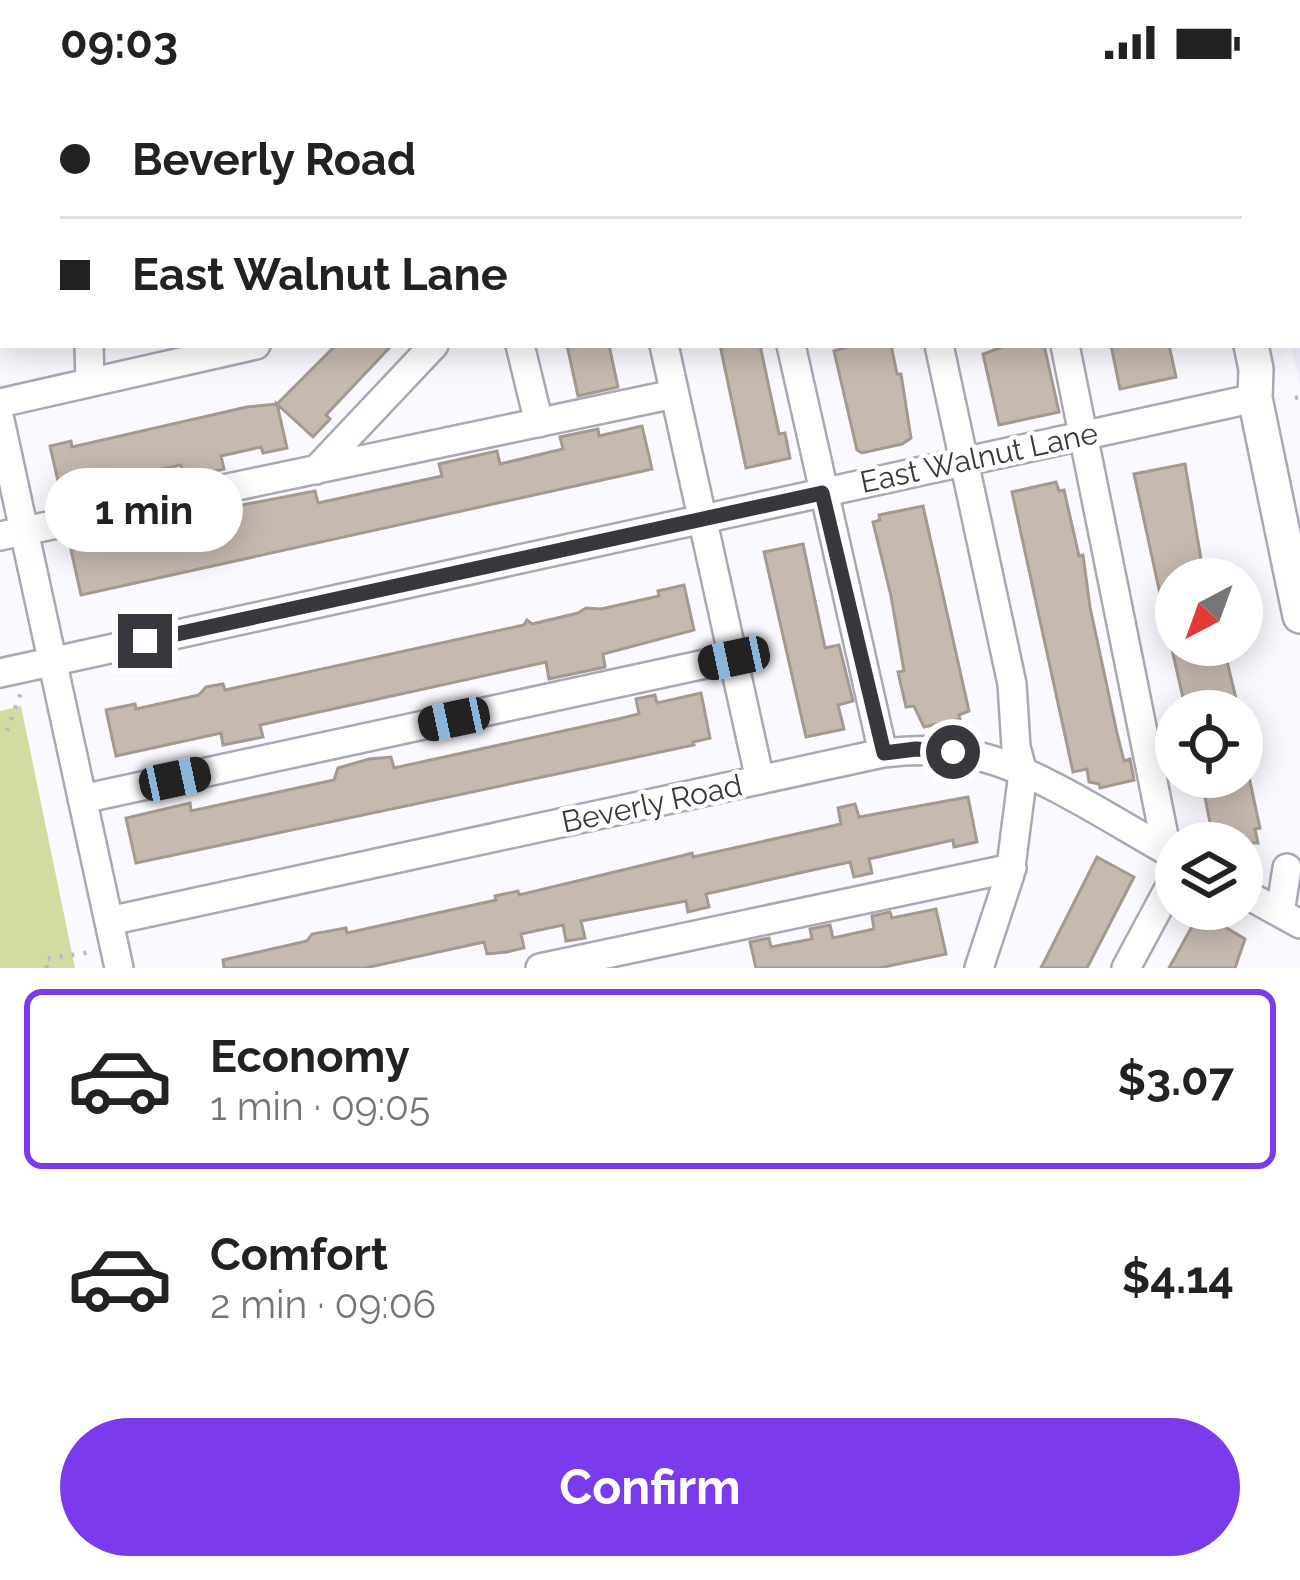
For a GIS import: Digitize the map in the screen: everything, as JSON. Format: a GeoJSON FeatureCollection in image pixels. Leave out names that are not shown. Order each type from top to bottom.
{"type":"FeatureCollection","features":[{"type":"Feature","properties":{"kind":"main road"},"geometry":{"type":"LineString","coordinates":[[1252,348],[1255,398],[1294,551],[1300,616]]}},
{"type":"Feature","properties":{"kind":"street"},"geometry":{"type":"LineString","coordinates":[[89,348],[90,381]]}},
{"type":"Feature","properties":{"kind":"street"},"geometry":{"type":"LineString","coordinates":[[0,403],[242,348]]}},
{"type":"Feature","properties":{"kind":"street"},"geometry":{"type":"LineString","coordinates":[[316,470],[431,348]]}},
{"type":"Feature","properties":{"kind":"street"},"geometry":{"type":"LineString","coordinates":[[521,348],[539,423]]}},
{"type":"Feature","properties":{"kind":"street"},"geometry":{"type":"LineString","coordinates":[[665,348],[760,780]]}},
{"type":"Feature","properties":{"kind":"street"},"geometry":{"type":"LineString","coordinates":[[792,348],[884,753]]}},
{"type":"Feature","properties":{"kind":"street"},"geometry":{"type":"LineString","coordinates":[[940,348],[1012,684],[1016,747],[1023,773],[1012,868],[979,968]]}},
{"type":"Feature","properties":{"kind":"street"},"geometry":{"type":"LineString","coordinates":[[1066,348],[1165,822]]}},
{"type":"Feature","properties":{"kind":"street"},"geometry":{"type":"LineString","coordinates":[[12,534],[674,394]]}},
{"type":"Feature","properties":{"kind":"street","name":"East Walnut Lane"},"geometry":{"type":"LineString","coordinates":[[10,670],[1255,398]]}},
{"type":"Feature","properties":{"kind":"street"},"geometry":{"type":"LineString","coordinates":[[0,420],[12,534],[52,661],[115,946]]}},
{"type":"Feature","properties":{"kind":"street"},"geometry":{"type":"LineString","coordinates":[[82,799],[734,658]]}},
{"type":"Feature","properties":{"kind":"street","name":"Beverly Road"},"geometry":{"type":"LineString","coordinates":[[115,946],[760,780],[916,749],[988,758],[1023,773],[1155,850]]}},
{"type":"Feature","properties":{"kind":"street"},"geometry":{"type":"LineString","coordinates":[[540,968],[1012,868]]}},
{"type":"Feature","properties":{"kind":"street"},"geometry":{"type":"LineString","coordinates":[[1287,868],[1290,918]]}},
{"type":"Feature","properties":{"kind":"street"},"geometry":{"type":"LineString","coordinates":[[1126,968],[1155,902]]}},
{"type":"Feature","properties":{"kind":"street"},"geometry":{"type":"LineString","coordinates":[[1263,903],[1290,918]]}},
{"type":"Feature","properties":{"kind":"path"},"geometry":{"type":"LineString","coordinates":[[7,731],[21,700],[10,670]]}},
{"type":"Feature","properties":{"kind":"path"},"geometry":{"type":"LineString","coordinates":[[47,968],[46,958],[115,946]]}},
{"type":"Feature","properties":{"kind":"shaded area"},"geometry":{"type":"Polygon","coordinates":[[[1292,348],[1300,348],[1300,386],[1292,348]]]}},
{"type":"Feature","properties":{"kind":"green space"},"geometry":{"type":"Polygon","coordinates":[[[21,706],[75,968],[0,968],[0,711],[21,706]]]}},
{"type":"Feature","properties":{"kind":"building"},"geometry":{"type":"Polygon","coordinates":[[[333,348],[389,348],[326,415],[330,419],[313,437],[277,404],[333,348]]]}},
{"type":"Feature","properties":{"kind":"building"},"geometry":{"type":"Polygon","coordinates":[[[568,348],[610,348],[618,387],[578,396],[568,348]]]}},
{"type":"Feature","properties":{"kind":"building"},"geometry":{"type":"Polygon","coordinates":[[[721,348],[761,348],[779,434],[785,433],[790,458],[746,468],[721,348]]]}},
{"type":"Feature","properties":{"kind":"building"},"geometry":{"type":"Polygon","coordinates":[[[892,348],[897,374],[901,374],[911,438],[862,453],[857,450],[834,351],[892,348]]]}},
{"type":"Feature","properties":{"kind":"building"},"geometry":{"type":"Polygon","coordinates":[[[1000,348],[1045,348],[1059,412],[999,425],[983,354],[1000,348]]]}},
{"type":"Feature","properties":{"kind":"building"},"geometry":{"type":"Polygon","coordinates":[[[1112,348],[1170,348],[1176,377],[1120,389],[1112,348]]]}},
{"type":"Feature","properties":{"kind":"building"},"geometry":{"type":"Polygon","coordinates":[[[277,404],[287,448],[263,453],[261,447],[221,456],[224,469],[184,478],[181,465],[60,490],[50,446],[71,441],[72,447],[277,404]]]}},
{"type":"Feature","properties":{"kind":"building"},"geometry":{"type":"Polygon","coordinates":[[[642,426],[652,469],[81,595],[71,550],[107,542],[117,530],[151,523],[155,539],[240,521],[237,506],[315,491],[318,503],[442,476],[439,464],[497,451],[500,464],[563,449],[560,437],[598,429],[599,436],[642,426]]]}},
{"type":"Feature","properties":{"kind":"building"},"geometry":{"type":"Polygon","coordinates":[[[1185,464],[1201,558],[1155,558],[1155,571],[1134,474],[1185,464]]]}},
{"type":"Feature","properties":{"kind":"building"},"geometry":{"type":"Polygon","coordinates":[[[1056,482],[1059,491],[1064,490],[1079,556],[1083,555],[1117,733],[1134,780],[1100,788],[1089,782],[1087,769],[1073,772],[1012,492],[1056,482]]]}},
{"type":"Feature","properties":{"kind":"building"},"geometry":{"type":"Polygon","coordinates":[[[923,506],[969,711],[959,715],[960,719],[924,727],[914,706],[906,707],[891,596],[873,522],[880,520],[879,515],[923,506]]]}},
{"type":"Feature","properties":{"kind":"building"},"geometry":{"type":"Polygon","coordinates":[[[803,544],[825,648],[839,645],[853,701],[838,705],[844,729],[806,737],[764,552],[803,544]]]}},
{"type":"Feature","properties":{"kind":"building"},"geometry":{"type":"Polygon","coordinates":[[[684,585],[694,630],[603,654],[605,667],[549,679],[546,662],[260,725],[263,737],[223,745],[221,733],[116,756],[106,710],[135,704],[136,709],[199,695],[206,687],[223,684],[225,690],[524,625],[527,620],[532,624],[586,608],[659,596],[658,591],[684,585]]]}},
{"type":"Feature","properties":{"kind":"building"},"geometry":{"type":"Polygon","coordinates":[[[1176,666],[1228,666],[1234,690],[1181,690],[1176,666]]]}},
{"type":"Feature","properties":{"kind":"building"},"geometry":{"type":"Polygon","coordinates":[[[701,693],[710,738],[694,745],[136,863],[126,818],[190,803],[191,811],[334,780],[338,768],[369,759],[391,757],[394,768],[639,714],[636,699],[655,695],[657,703],[701,693]]]}},
{"type":"Feature","properties":{"kind":"building"},"geometry":{"type":"Polygon","coordinates":[[[968,797],[977,842],[954,847],[953,840],[869,859],[872,873],[854,877],[850,862],[808,871],[706,894],[709,907],[688,912],[686,901],[581,921],[585,938],[566,941],[563,925],[521,934],[524,948],[507,952],[487,954],[484,942],[365,968],[224,968],[223,960],[307,941],[312,934],[346,928],[347,933],[496,900],[495,896],[518,891],[519,895],[692,853],[693,857],[841,824],[838,808],[855,804],[859,817],[968,797]]]}},
{"type":"Feature","properties":{"kind":"building"},"geometry":{"type":"Polygon","coordinates":[[[1205,798],[1254,798],[1259,822],[1210,822],[1205,798]]]}},
{"type":"Feature","properties":{"kind":"building"},"geometry":{"type":"Polygon","coordinates":[[[1097,857],[1134,877],[1087,968],[1041,968],[1097,857]]]}},
{"type":"Feature","properties":{"kind":"building"},"geometry":{"type":"Polygon","coordinates":[[[936,909],[946,954],[879,968],[756,968],[750,942],[769,938],[771,947],[812,939],[810,929],[830,925],[833,938],[874,929],[872,916],[890,912],[892,918],[936,909]]]}},
{"type":"Feature","properties":{"kind":"building"},"geometry":{"type":"Polygon","coordinates":[[[1190,930],[1230,930],[1245,939],[1235,968],[1169,968],[1190,930]]]}},
{"type":"Feature","properties":{"kind":"route"},"geometry":{"type":"LineString","coordinates":[[145,641],[822,493],[884,753],[953,752]]}}]}
